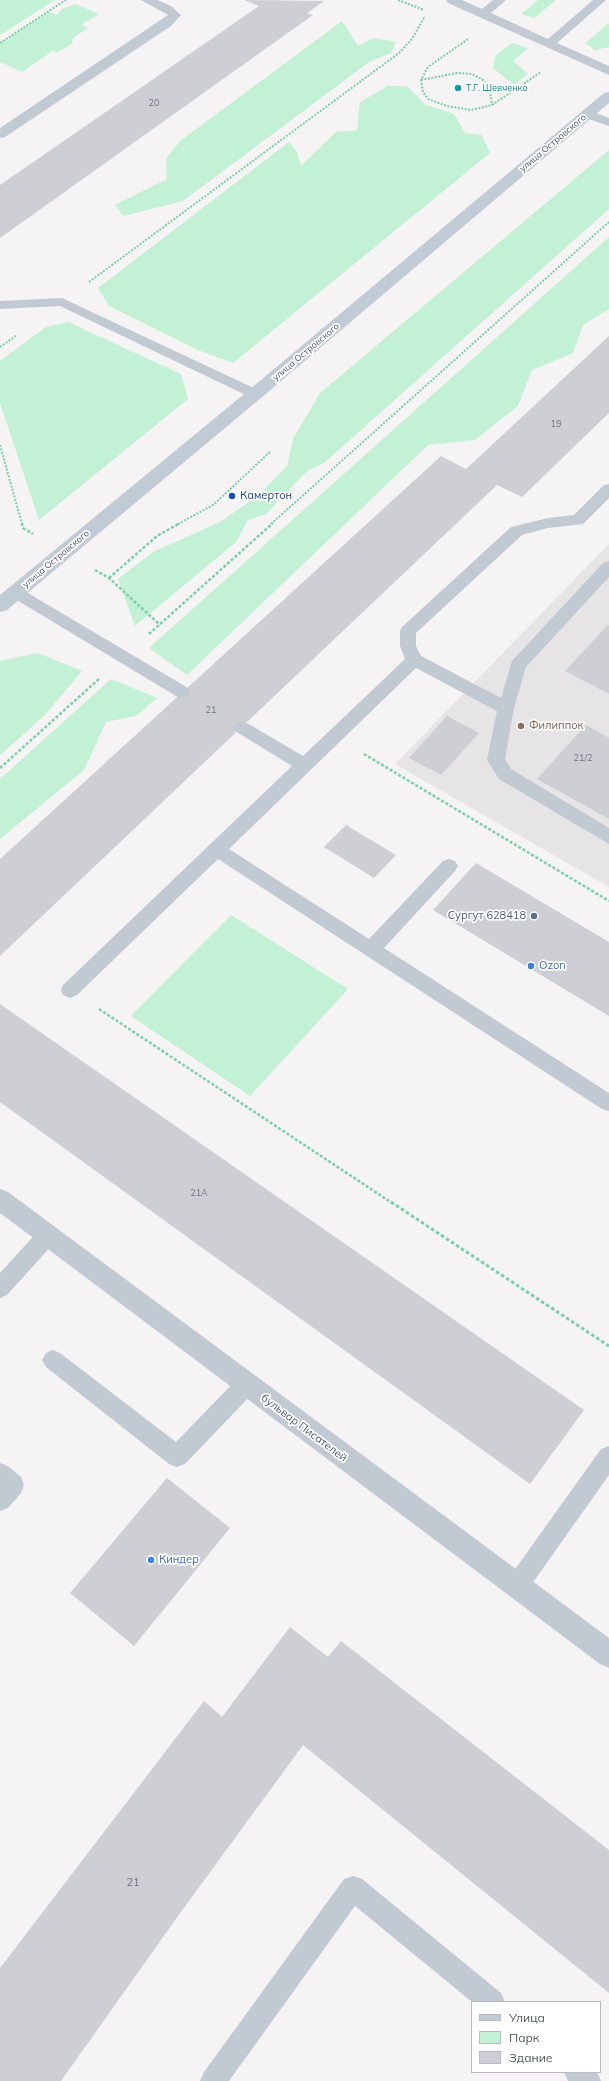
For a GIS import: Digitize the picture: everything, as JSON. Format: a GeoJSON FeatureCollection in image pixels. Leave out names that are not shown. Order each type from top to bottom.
{"type":"FeatureCollection","features":[{"type":"Feature","properties":{"kind":"main road","name":"улица Островского"},"geometry":{"type":"LineString","coordinates":[[0,605],[255,394],[609,96]]}},
{"type":"Feature","properties":{"kind":"street","name":"бульвар Писателей"},"geometry":{"type":"LineString","coordinates":[[0,1199],[246,1385],[609,1655]]}},
{"type":"Feature","properties":{"kind":"lane"},"geometry":{"type":"LineString","coordinates":[[0,134],[167,23],[175,15],[167,9],[147,0]]}},
{"type":"Feature","properties":{"kind":"lane"},"geometry":{"type":"LineString","coordinates":[[452,0],[484,13],[609,71]]}},
{"type":"Feature","properties":{"kind":"lane"},"geometry":{"type":"LineString","coordinates":[[484,13],[500,0]]}},
{"type":"Feature","properties":{"kind":"lane"},"geometry":{"type":"LineString","coordinates":[[549,44],[600,0]]}},
{"type":"Feature","properties":{"kind":"lane"},"geometry":{"type":"LineString","coordinates":[[588,114],[609,122]]}},
{"type":"Feature","properties":{"kind":"lane"},"geometry":{"type":"LineString","coordinates":[[0,305],[62,302],[255,394]]}},
{"type":"Feature","properties":{"kind":"lane"},"geometry":{"type":"LineString","coordinates":[[506,708],[414,660],[408,646],[408,631],[517,531],[548,523],[578,520],[609,489]]}},
{"type":"Feature","properties":{"kind":"lane"},"geometry":{"type":"LineString","coordinates":[[608,568],[518,665],[506,708],[496,760],[505,774],[609,837]]}},
{"type":"Feature","properties":{"kind":"lane"},"geometry":{"type":"LineString","coordinates":[[16,592],[182,692]]}},
{"type":"Feature","properties":{"kind":"lane"},"geometry":{"type":"LineString","coordinates":[[70,990],[218,850],[333,736],[414,660]]}},
{"type":"Feature","properties":{"kind":"lane"},"geometry":{"type":"LineString","coordinates":[[241,727],[304,765]]}},
{"type":"Feature","properties":{"kind":"lane"},"geometry":{"type":"LineString","coordinates":[[218,850],[609,1103]]}},
{"type":"Feature","properties":{"kind":"lane"},"geometry":{"type":"LineString","coordinates":[[370,949],[449,866]]}},
{"type":"Feature","properties":{"kind":"lane"},"geometry":{"type":"LineString","coordinates":[[0,1288],[48,1235]]}},
{"type":"Feature","properties":{"kind":"lane"},"geometry":{"type":"LineString","coordinates":[[53,1360],[177,1456],[246,1385]]}},
{"type":"Feature","properties":{"kind":"lane"},"geometry":{"type":"LineString","coordinates":[[516,1587],[609,1457]]}},
{"type":"Feature","properties":{"kind":"lane"},"geometry":{"type":"LineString","coordinates":[[0,1474],[13,1485],[0,1500]]}},
{"type":"Feature","properties":{"kind":"lane"},"geometry":{"type":"LineString","coordinates":[[213,2081],[353,1888],[491,2001]]}},
{"type":"Feature","properties":{"kind":"lane"},"geometry":{"type":"LineString","coordinates":[[578,2073],[588,2081]]}},
{"type":"Feature","properties":{"kind":"path"},"geometry":{"type":"LineString","coordinates":[[0,43],[66,0]]}},
{"type":"Feature","properties":{"kind":"path"},"geometry":{"type":"LineString","coordinates":[[62,302],[399,53],[412,39],[428,12],[398,0]]}},
{"type":"Feature","properties":{"kind":"path"},"geometry":{"type":"LineString","coordinates":[[497,19],[428,67],[421,80],[423,92],[428,99],[446,106],[470,110],[492,105],[517,89],[566,52]]}},
{"type":"Feature","properties":{"kind":"path"},"geometry":{"type":"LineString","coordinates":[[421,80],[457,73],[472,74],[482,80],[490,90],[492,105]]}},
{"type":"Feature","properties":{"kind":"path"},"geometry":{"type":"LineString","coordinates":[[0,768],[609,222]]}},
{"type":"Feature","properties":{"kind":"path"},"geometry":{"type":"LineString","coordinates":[[109,578],[156,536],[213,505],[271,451]]}},
{"type":"Feature","properties":{"kind":"path"},"geometry":{"type":"LineString","coordinates":[[333,736],[609,901]]}},
{"type":"Feature","properties":{"kind":"path"},"geometry":{"type":"LineString","coordinates":[[70,990],[609,1346]]}},
{"type":"Feature","properties":{"kind":"shaded area","name":"Филиппок"},"geometry":{"type":"Polygon","coordinates":[[[609,544],[609,887],[395,764],[609,544]]]}},
{"type":"Feature","properties":{"kind":"green space"},"geometry":{"type":"Polygon","coordinates":[[[0,0],[55,0],[0,35],[0,0]]]}},
{"type":"Feature","properties":{"kind":"green space"},"geometry":{"type":"Polygon","coordinates":[[[538,0],[556,0],[534,18],[521,14],[538,0]]]}},
{"type":"Feature","properties":{"kind":"green space"},"geometry":{"type":"Polygon","coordinates":[[[75,4],[99,14],[81,25],[88,28],[73,38],[72,44],[55,53],[54,50],[22,72],[0,62],[0,43],[49,12],[57,15],[62,9],[75,4]]]}},
{"type":"Feature","properties":{"kind":"green space"},"geometry":{"type":"Polygon","coordinates":[[[342,21],[358,46],[374,38],[396,42],[391,53],[369,62],[183,201],[123,216],[115,205],[167,179],[166,159],[180,141],[342,21]]]}},
{"type":"Feature","properties":{"kind":"green space"},"geometry":{"type":"Polygon","coordinates":[[[609,23],[609,47],[595,50],[585,43],[609,23]]]}},
{"type":"Feature","properties":{"kind":"green space"},"geometry":{"type":"Polygon","coordinates":[[[512,43],[528,48],[513,61],[528,74],[514,85],[493,68],[496,55],[512,43]]]}},
{"type":"Feature","properties":{"kind":"green space"},"geometry":{"type":"Polygon","coordinates":[[[388,86],[407,86],[426,105],[454,114],[465,133],[482,135],[490,153],[233,363],[198,350],[109,306],[98,288],[289,142],[297,152],[301,166],[336,132],[357,130],[360,102],[388,86]]]}},
{"type":"Feature","properties":{"kind":"green space"},"geometry":{"type":"Polygon","coordinates":[[[609,150],[609,209],[324,463],[306,472],[266,514],[248,520],[236,542],[135,626],[118,579],[153,552],[220,522],[259,495],[287,466],[293,439],[320,393],[609,150]]]}},
{"type":"Feature","properties":{"kind":"green space"},"geometry":{"type":"Polygon","coordinates":[[[609,237],[609,309],[583,325],[573,353],[532,370],[518,406],[475,440],[428,445],[187,675],[149,648],[609,237]]]}},
{"type":"Feature","properties":{"kind":"green space"},"geometry":{"type":"Polygon","coordinates":[[[68,322],[181,374],[188,399],[39,520],[0,403],[0,361],[46,327],[68,322]]]}},
{"type":"Feature","properties":{"kind":"green space"},"geometry":{"type":"Polygon","coordinates":[[[38,653],[82,671],[44,716],[0,755],[0,661],[38,653]]]}},
{"type":"Feature","properties":{"kind":"green space"},"geometry":{"type":"Polygon","coordinates":[[[111,679],[157,698],[136,716],[106,722],[84,770],[0,839],[0,779],[111,679]]]}},
{"type":"Feature","properties":{"kind":"green space"},"geometry":{"type":"Polygon","coordinates":[[[231,915],[348,989],[250,1096],[131,1016],[231,915]]]}},
{"type":"Feature","properties":{"kind":"building"},"geometry":{"type":"Polygon","coordinates":[[[244,0],[324,1],[307,13],[313,15],[0,238],[0,185],[259,6],[244,0]]]}},
{"type":"Feature","properties":{"kind":"building"},"geometry":{"type":"Polygon","coordinates":[[[609,336],[609,413],[522,497],[497,485],[0,956],[0,859],[441,456],[466,469],[609,336]]]}},
{"type":"Feature","properties":{"kind":"building"},"geometry":{"type":"Polygon","coordinates":[[[608,625],[609,626],[609,694],[565,671],[608,625]]]}},
{"type":"Feature","properties":{"kind":"building"},"geometry":{"type":"Polygon","coordinates":[[[447,716],[479,733],[441,775],[409,758],[447,716]]]}},
{"type":"Feature","properties":{"kind":"building"},"geometry":{"type":"Polygon","coordinates":[[[586,725],[609,738],[609,819],[537,779],[586,725]]]}},
{"type":"Feature","properties":{"kind":"building"},"geometry":{"type":"Polygon","coordinates":[[[346,825],[396,855],[374,878],[324,847],[346,825]]]}},
{"type":"Feature","properties":{"kind":"building"},"geometry":{"type":"Polygon","coordinates":[[[476,863],[609,942],[609,1016],[433,910],[476,863]]]}},
{"type":"Feature","properties":{"kind":"building"},"geometry":{"type":"Polygon","coordinates":[[[0,1004],[584,1410],[530,1484],[0,1102],[0,1004]]]}},
{"type":"Feature","properties":{"kind":"building","name":"Киндер"},"geometry":{"type":"Polygon","coordinates":[[[167,1478],[230,1528],[134,1646],[70,1593],[167,1478]]]}},
{"type":"Feature","properties":{"kind":"building"},"geometry":{"type":"Polygon","coordinates":[[[290,1627],[328,1657],[341,1641],[609,1850],[609,1993],[303,1745],[178,1916],[61,2081],[0,2081],[0,1968],[204,1701],[222,1717],[290,1627]]]}},
{"type":"Feature","properties":{"kind":"place","name":"Т.Г. Шевченко"},"geometry":{"type":"Point","coordinates":[458,88]}},
{"type":"Feature","properties":{"kind":"place","name":"Камертон"},"geometry":{"type":"Point","coordinates":[232,496]}},
{"type":"Feature","properties":{"kind":"place","name":"Филиппок"},"geometry":{"type":"Point","coordinates":[521,726]}},
{"type":"Feature","properties":{"kind":"place","name":"Сургут 628418"},"geometry":{"type":"Point","coordinates":[534,916]}},
{"type":"Feature","properties":{"kind":"place","name":"Ozon"},"geometry":{"type":"Point","coordinates":[531,966]}},
{"type":"Feature","properties":{"kind":"place","name":"Киндер"},"geometry":{"type":"Point","coordinates":[151,1560]}}]}
